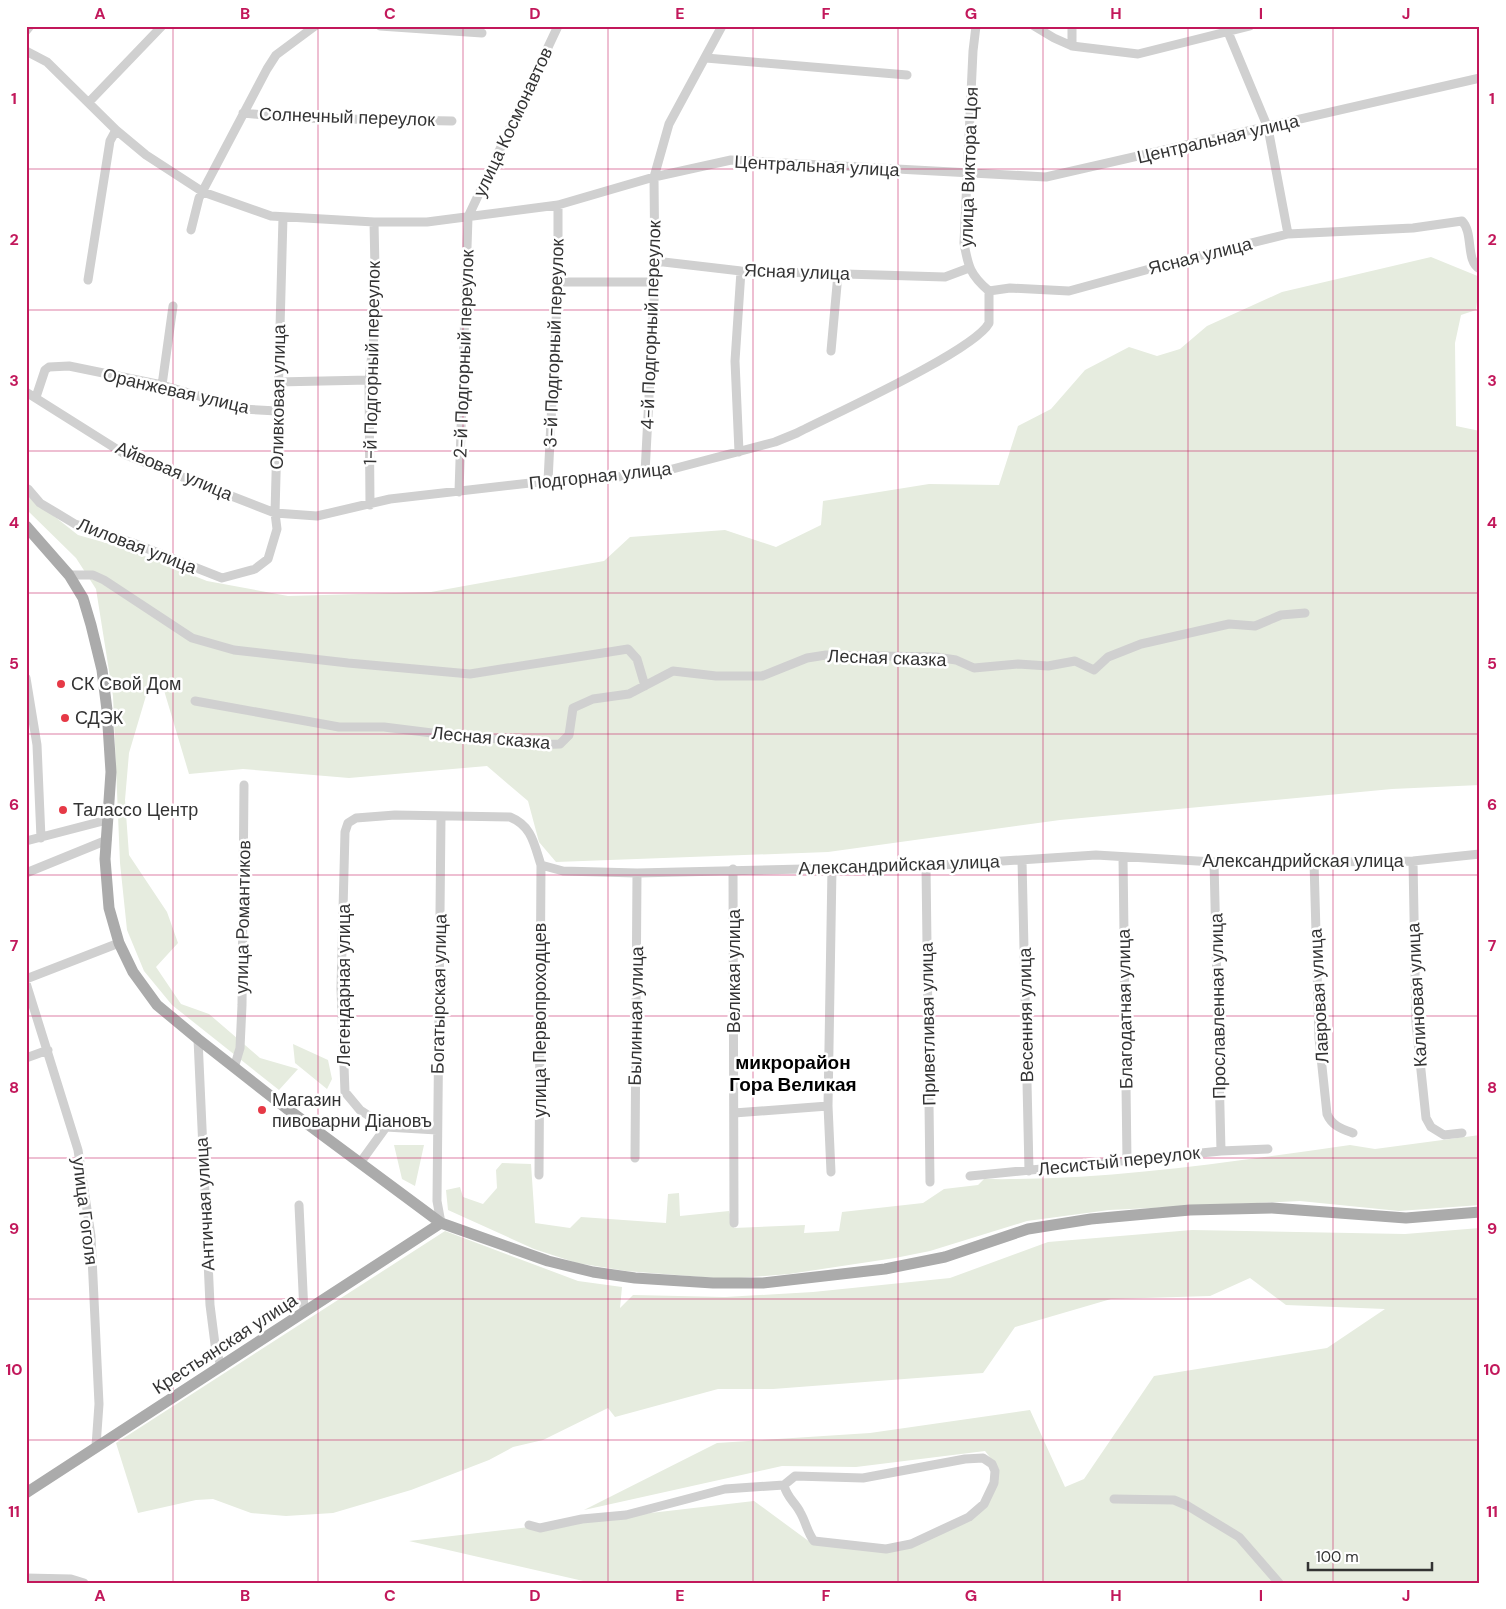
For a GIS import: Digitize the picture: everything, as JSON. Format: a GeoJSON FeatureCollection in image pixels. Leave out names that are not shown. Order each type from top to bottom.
{"type":"FeatureCollection","features":[{"type":"Feature","properties":{"kind":"main road"},"geometry":{"type":"LineString","coordinates":[[26,526],[69,575],[83,598],[92,625],[102,670],[111,772],[105,859],[109,908],[119,943],[133,972],[157,1006],[234,1068],[441,1223],[548,1261],[593,1272],[635,1278],[743,1283],[885,1269],[944,1257],[1028,1229],[1091,1219],[1190,1210],[1272,1208],[1406,1218],[1480,1212]]}},
{"type":"Feature","properties":{"kind":"main road","name":"Крестьянская улица"},"geometry":{"type":"LineString","coordinates":[[26,1493],[441,1223]]}},
{"type":"Feature","properties":{"kind":"street"},"geometry":{"type":"LineString","coordinates":[[26,32],[30,26]]}},
{"type":"Feature","properties":{"kind":"street"},"geometry":{"type":"LineString","coordinates":[[89,102],[162,26]]}},
{"type":"Feature","properties":{"kind":"street"},"geometry":{"type":"LineString","coordinates":[[191,230],[203,192],[243,113],[276,56],[315,26]]}},
{"type":"Feature","properties":{"kind":"street"},"geometry":{"type":"LineString","coordinates":[[380,26],[482,33]]}},
{"type":"Feature","properties":{"kind":"street","name":"улица Космонавтов"},"geometry":{"type":"LineString","coordinates":[[468,217],[558,26]]}},
{"type":"Feature","properties":{"kind":"street","name":"4-й Подгорный переулок"},"geometry":{"type":"LineString","coordinates":[[645,473],[655,282],[654,177],[670,124],[722,26]]}},
{"type":"Feature","properties":{"kind":"street","name":"улица Виктора Цоя"},"geometry":{"type":"LineString","coordinates":[[976,26],[966,174],[964,243],[968,268],[989,291]]}},
{"type":"Feature","properties":{"kind":"street"},"geometry":{"type":"LineString","coordinates":[[1034,26],[1072,46],[1138,54],[1250,26]]}},
{"type":"Feature","properties":{"kind":"street"},"geometry":{"type":"LineString","coordinates":[[1072,26],[1072,46]]}},
{"type":"Feature","properties":{"kind":"street"},"geometry":{"type":"LineString","coordinates":[[1228,32],[1268,128],[1288,234]]}},
{"type":"Feature","properties":{"kind":"street","name":"Центральная улица"},"geometry":{"type":"LineString","coordinates":[[26,50],[47,62],[116,130],[157,164],[203,192],[271,216],[374,222],[426,222],[558,205],[654,177],[731,160],[1046,178],[1480,78]]}},
{"type":"Feature","properties":{"kind":"street"},"geometry":{"type":"LineString","coordinates":[[706,58],[906,75]]}},
{"type":"Feature","properties":{"kind":"street","name":"Солнечный переулок"},"geometry":{"type":"LineString","coordinates":[[243,113],[293,118],[452,120]]}},
{"type":"Feature","properties":{"kind":"street"},"geometry":{"type":"LineString","coordinates":[[88,280],[110,142],[116,130]]}},
{"type":"Feature","properties":{"kind":"street","name":"3-й Подгорный переулок"},"geometry":{"type":"LineString","coordinates":[[548,481],[558,282],[558,205]]}},
{"type":"Feature","properties":{"kind":"street","name":"Оливковая улица"},"geometry":{"type":"LineString","coordinates":[[255,570],[268,559],[277,529],[275,513],[277,382],[283,217]]}},
{"type":"Feature","properties":{"kind":"street","name":"2-й Подгорный переулок"},"geometry":{"type":"LineString","coordinates":[[460,492],[468,217]]}},
{"type":"Feature","properties":{"kind":"street","name":"Ясная улица"},"geometry":{"type":"LineString","coordinates":[[989,291],[1010,288],[1069,291],[1288,234],[1413,228],[1462,221],[1468,230],[1473,262],[1478,269]]}},
{"type":"Feature","properties":{"kind":"street","name":"1-й Подгорный переулок"},"geometry":{"type":"LineString","coordinates":[[370,505],[369,380],[376,318],[374,222]]}},
{"type":"Feature","properties":{"kind":"street","name":"Ясная улица"},"geometry":{"type":"LineString","coordinates":[[655,261],[741,271],[945,277],[968,268]]}},
{"type":"Feature","properties":{"kind":"street"},"geometry":{"type":"LineString","coordinates":[[739,452],[735,361],[741,271]]}},
{"type":"Feature","properties":{"kind":"street"},"geometry":{"type":"LineString","coordinates":[[831,351],[838,274]]}},
{"type":"Feature","properties":{"kind":"street"},"geometry":{"type":"LineString","coordinates":[[558,282],[655,282]]}},
{"type":"Feature","properties":{"kind":"street","name":"Подгорная улица"},"geometry":{"type":"LineString","coordinates":[[275,513],[317,516],[390,499],[548,481],[609,478],[665,471],[739,452],[797,433],[952,354],[986,329],[989,323],[989,291]]}},
{"type":"Feature","properties":{"kind":"street"},"geometry":{"type":"LineString","coordinates":[[162,385],[173,306]]}},
{"type":"Feature","properties":{"kind":"street","name":"Оранжевая улица"},"geometry":{"type":"LineString","coordinates":[[36,397],[45,370],[49,367],[69,366],[162,385],[242,409],[277,411]]}},
{"type":"Feature","properties":{"kind":"street"},"geometry":{"type":"LineString","coordinates":[[277,382],[369,380]]}},
{"type":"Feature","properties":{"kind":"street","name":"Айвовая улица"},"geometry":{"type":"LineString","coordinates":[[26,392],[126,455],[275,513]]}},
{"type":"Feature","properties":{"kind":"street","name":"Лиловая улица"},"geometry":{"type":"LineString","coordinates":[[28,489],[40,503],[75,524],[133,543],[222,578],[255,570]]}},
{"type":"Feature","properties":{"kind":"street"},"geometry":{"type":"LineString","coordinates":[[69,575],[93,575],[104,580],[192,638],[234,650],[348,664],[470,674],[628,650],[637,659],[645,686]]}},
{"type":"Feature","properties":{"kind":"street","name":"Лесная сказка"},"geometry":{"type":"LineString","coordinates":[[195,701],[339,727],[384,727],[472,738],[508,738],[532,745],[560,744],[569,735],[573,708],[593,699],[629,694],[673,671],[716,676],[762,676],[807,658],[826,655],[936,657],[956,660],[974,668],[1018,664],[1048,666],[1075,661],[1094,670],[1108,657],[1141,644],[1229,624],[1255,626],[1281,615],[1305,613]]}},
{"type":"Feature","properties":{"kind":"street"},"geometry":{"type":"LineString","coordinates":[[26,678],[37,745],[41,838]]}},
{"type":"Feature","properties":{"kind":"street","name":"улица Романтиков"},"geometry":{"type":"LineString","coordinates":[[234,1068],[240,1048],[244,785]]}},
{"type":"Feature","properties":{"kind":"street","name":"Легендарная улица"},"geometry":{"type":"LineString","coordinates":[[386,1127],[360,1110],[345,1092],[341,988],[345,832],[348,824],[356,818],[385,816],[441,817]]}},
{"type":"Feature","properties":{"kind":"street"},"geometry":{"type":"LineString","coordinates":[[441,817],[510,817],[521,822],[529,831],[541,865]]}},
{"type":"Feature","properties":{"kind":"street","name":"Богатырская улица"},"geometry":{"type":"LineString","coordinates":[[441,817],[437,1130],[437,1201],[441,1223]]}},
{"type":"Feature","properties":{"kind":"street"},"geometry":{"type":"LineString","coordinates":[[26,841],[107,820]]}},
{"type":"Feature","properties":{"kind":"street"},"geometry":{"type":"LineString","coordinates":[[26,873],[107,840]]}},
{"type":"Feature","properties":{"kind":"street","name":"Александрийская улица"},"geometry":{"type":"LineString","coordinates":[[541,865],[563,871],[637,873],[926,866],[1096,854],[1214,862],[1413,861],[1480,854]]}},
{"type":"Feature","properties":{"kind":"street","name":"Благодатная улица"},"geometry":{"type":"LineString","coordinates":[[1123,857],[1127,1161]]}},
{"type":"Feature","properties":{"kind":"street","name":"Весенняя улица"},"geometry":{"type":"LineString","coordinates":[[1022,860],[1029,1170]]}},
{"type":"Feature","properties":{"kind":"street","name":"Калиновая улица"},"geometry":{"type":"LineString","coordinates":[[1413,861],[1416,1023],[1426,1118],[1431,1128],[1444,1136],[1462,1133]]}},
{"type":"Feature","properties":{"kind":"street","name":"Прославленная улица"},"geometry":{"type":"LineString","coordinates":[[1214,862],[1221,1151]]}},
{"type":"Feature","properties":{"kind":"street","name":"Лавровая улица"},"geometry":{"type":"LineString","coordinates":[[1314,862],[1319,1038],[1327,1114],[1330,1121],[1336,1126],[1353,1133]]}},
{"type":"Feature","properties":{"kind":"street","name":"улица Первопроходцев"},"geometry":{"type":"LineString","coordinates":[[539,1175],[541,865]]}},
{"type":"Feature","properties":{"kind":"street","name":"Приветливая улица"},"geometry":{"type":"LineString","coordinates":[[926,866],[930,1182]]}},
{"type":"Feature","properties":{"kind":"street"},"geometry":{"type":"LineString","coordinates":[[831,1172],[828,1106],[832,868]]}},
{"type":"Feature","properties":{"kind":"street","name":"Великая улица"},"geometry":{"type":"LineString","coordinates":[[734,870],[734,1222]]}},
{"type":"Feature","properties":{"kind":"street","name":"Былинная улица"},"geometry":{"type":"LineString","coordinates":[[635,1158],[637,873]]}},
{"type":"Feature","properties":{"kind":"street"},"geometry":{"type":"LineString","coordinates":[[26,979],[119,943]]}},
{"type":"Feature","properties":{"kind":"street","name":"улица Гоголя"},"geometry":{"type":"LineString","coordinates":[[26,983],[78,1150],[91,1236],[99,1404],[96,1446]]}},
{"type":"Feature","properties":{"kind":"street","name":"Античная улица"},"geometry":{"type":"LineString","coordinates":[[198,1039],[210,1305],[216,1352],[222,1367]]}},
{"type":"Feature","properties":{"kind":"street"},"geometry":{"type":"LineString","coordinates":[[26,1058],[48,1050]]}},
{"type":"Feature","properties":{"kind":"street"},"geometry":{"type":"LineString","coordinates":[[734,1113],[828,1106]]}},
{"type":"Feature","properties":{"kind":"street"},"geometry":{"type":"LineString","coordinates":[[360,1163],[386,1127],[437,1130]]}},
{"type":"Feature","properties":{"kind":"street","name":"Лесистый переулок"},"geometry":{"type":"LineString","coordinates":[[970,1176],[1221,1151],[1268,1149]]}},
{"type":"Feature","properties":{"kind":"street"},"geometry":{"type":"LineString","coordinates":[[299,1205],[304,1313]]}},
{"type":"Feature","properties":{"kind":"street"},"geometry":{"type":"LineString","coordinates":[[529,1525],[540,1528],[582,1519],[626,1515],[725,1489],[784,1485],[795,1476],[863,1478],[983,1458],[992,1464],[995,1471],[994,1483],[984,1504],[969,1517],[911,1544],[886,1549],[814,1541],[807,1532],[800,1512],[786,1494],[784,1485]]}},
{"type":"Feature","properties":{"kind":"street"},"geometry":{"type":"LineString","coordinates":[[1114,1499],[1174,1500],[1188,1506],[1239,1537],[1279,1583]]}},
{"type":"Feature","properties":{"kind":"street"},"geometry":{"type":"LineString","coordinates":[[26,1578],[71,1579],[84,1583]]}},
{"type":"Feature","properties":{"kind":"shaded area"},"geometry":{"type":"Polygon","coordinates":[[[1431,257],[1480,277],[1476,310],[1461,315],[1455,343],[1456,426],[1480,431],[1480,785],[1392,789],[1060,820],[828,852],[556,862],[539,842],[528,801],[487,766],[349,778],[243,769],[189,774],[163,687],[148,689],[129,753],[125,800],[129,855],[167,912],[178,943],[156,967],[181,1004],[209,1014],[260,1058],[298,1069],[279,1090],[172,1005],[144,971],[127,930],[120,863],[113,696],[96,589],[76,558],[26,509],[26,494],[78,535],[124,548],[207,581],[288,596],[431,592],[604,561],[630,537],[725,530],[776,547],[821,525],[823,501],[929,484],[999,485],[1018,426],[1051,409],[1085,370],[1129,347],[1157,356],[1180,349],[1207,326],[1282,292],[1431,257]]]}},
{"type":"Feature","properties":{"kind":"shaded area"},"geometry":{"type":"Polygon","coordinates":[[[293,1044],[328,1060],[332,1079],[327,1089],[295,1063],[293,1044]]]}},
{"type":"Feature","properties":{"kind":"shaded area"},"geometry":{"type":"Polygon","coordinates":[[[1480,1135],[1480,1205],[1399,1211],[1300,1201],[1109,1210],[1027,1221],[930,1251],[895,1258],[789,1274],[727,1279],[626,1271],[577,1263],[534,1249],[448,1210],[446,1190],[460,1187],[463,1197],[483,1204],[497,1188],[496,1170],[502,1163],[531,1164],[535,1223],[570,1228],[581,1217],[666,1223],[668,1194],[679,1193],[680,1216],[729,1211],[734,1228],[805,1225],[804,1233],[839,1231],[842,1212],[923,1203],[944,1189],[978,1185],[984,1179],[1030,1179],[1122,1174],[1213,1164],[1350,1145],[1375,1149],[1480,1135]]]}},
{"type":"Feature","properties":{"kind":"shaded area"},"geometry":{"type":"Polygon","coordinates":[[[394,1145],[424,1145],[415,1186],[402,1179],[394,1145]]]}},
{"type":"Feature","properties":{"kind":"shaded area"},"geometry":{"type":"Polygon","coordinates":[[[1480,1228],[1480,1583],[592,1583],[409,1541],[754,1501],[814,1545],[911,1546],[980,1506],[999,1469],[985,1451],[856,1467],[782,1466],[584,1510],[717,1443],[870,1433],[1030,1410],[1065,1487],[1084,1479],[1154,1376],[1327,1348],[1385,1309],[1286,1305],[1250,1278],[1210,1296],[1111,1299],[1015,1327],[983,1373],[773,1389],[718,1389],[615,1417],[608,1408],[543,1440],[513,1447],[489,1460],[411,1490],[333,1513],[286,1516],[251,1513],[213,1499],[196,1500],[138,1513],[116,1443],[445,1231],[578,1281],[622,1287],[620,1308],[633,1295],[725,1297],[813,1292],[950,1278],[1048,1242],[1192,1230],[1405,1234],[1480,1228]]]}},
{"type":"Feature","properties":{"kind":"place","name":"СК Свой Дом"},"geometry":{"type":"Point","coordinates":[61,684]}},
{"type":"Feature","properties":{"kind":"place","name":"СДЭК"},"geometry":{"type":"Point","coordinates":[65,718]}},
{"type":"Feature","properties":{"kind":"place","name":"Талассо Центр"},"geometry":{"type":"Point","coordinates":[63,810]}},
{"type":"Feature","properties":{"kind":"place","name":"Магазин пивоварни Дiановъ"},"geometry":{"type":"Point","coordinates":[262,1110]}},
{"type":"Feature","properties":{"kind":"district","name":"микрорайон Гора Великая"},"geometry":{"type":"Point","coordinates":[793,1073]}}]}
